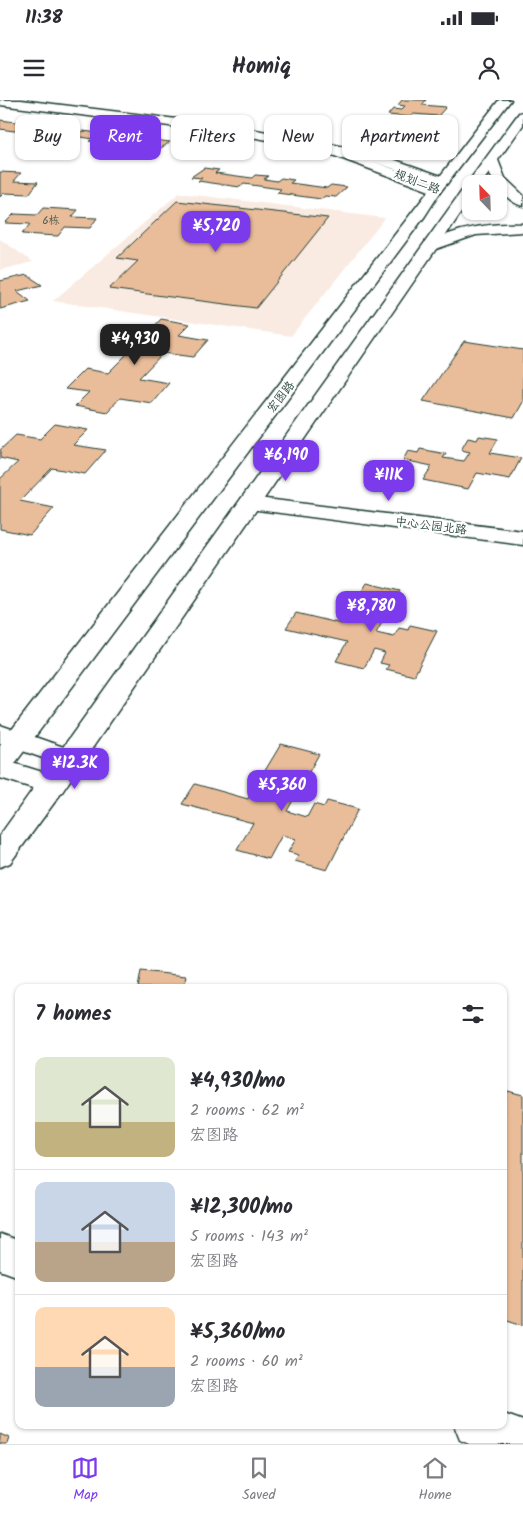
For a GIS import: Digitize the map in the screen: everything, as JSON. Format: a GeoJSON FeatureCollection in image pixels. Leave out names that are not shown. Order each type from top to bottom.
{"type":"FeatureCollection","features":[{"type":"Feature","properties":{"kind":"main road","name":"宏图路"},"geometry":{"type":"LineString","coordinates":[[0,764],[9,737],[308,363],[420,214],[438,185],[505,100]]}},
{"type":"Feature","properties":{"kind":"main road","name":"规划二路"},"geometry":{"type":"LineString","coordinates":[[0,101],[234,130],[316,145],[462,191]]}},
{"type":"Feature","properties":{"kind":"main road"},"geometry":{"type":"LineString","coordinates":[[481,175],[523,116]]}},
{"type":"Feature","properties":{"kind":"main road"},"geometry":{"type":"LineString","coordinates":[[491,160],[494,172],[502,186],[523,202]]}},
{"type":"Feature","properties":{"kind":"main road"},"geometry":{"type":"LineString","coordinates":[[0,856],[52,786],[462,204]]}},
{"type":"Feature","properties":{"kind":"main road"},"geometry":{"type":"LineString","coordinates":[[508,208],[523,209]]}},
{"type":"Feature","properties":{"kind":"main road"},"geometry":{"type":"LineString","coordinates":[[508,212],[523,220]]}},
{"type":"Feature","properties":{"kind":"main road"},"geometry":{"type":"LineString","coordinates":[[431,246],[458,234],[482,229],[523,228]]}},
{"type":"Feature","properties":{"kind":"main road","name":"中心公园北路"},"geometry":{"type":"LineString","coordinates":[[250,503],[523,538]]}},
{"type":"Feature","properties":{"kind":"main road"},"geometry":{"type":"LineString","coordinates":[[9,737],[71,759]]}},
{"type":"Feature","properties":{"kind":"main road"},"geometry":{"type":"LineString","coordinates":[[0,768],[52,786]]}},
{"type":"Feature","properties":{"kind":"main road"},"geometry":{"type":"LineString","coordinates":[[0,1252],[15,1257]]}},
{"type":"Feature","properties":{"kind":"main road"},"geometry":{"type":"LineString","coordinates":[[486,1429],[523,1442]]}},
{"type":"Feature","properties":{"kind":"shaded area"},"geometry":{"type":"Polygon","coordinates":[[[179,193],[385,218],[291,336],[53,301],[179,193]]]}},
{"type":"Feature","properties":{"kind":"shaded area"},"geometry":{"type":"Polygon","coordinates":[[[0,239],[33,262],[0,270],[0,239]]]}},
{"type":"Feature","properties":{"kind":"building"},"geometry":{"type":"Polygon","coordinates":[[[402,100],[426,100],[422,105],[446,107],[439,115],[388,115],[393,109],[401,110],[405,106],[398,105],[402,100]]]}},
{"type":"Feature","properties":{"kind":"building"},"geometry":{"type":"Polygon","coordinates":[[[0,120],[15,122],[15,131],[0,129],[0,120]]]}},
{"type":"Feature","properties":{"kind":"building"},"geometry":{"type":"Polygon","coordinates":[[[90,132],[90,138],[80,137],[80,133],[90,132]]]}},
{"type":"Feature","properties":{"kind":"building"},"geometry":{"type":"Polygon","coordinates":[[[161,141],[170,142],[161,148],[161,141]]]}},
{"type":"Feature","properties":{"kind":"building"},"geometry":{"type":"Polygon","coordinates":[[[204,168],[219,170],[215,173],[252,178],[255,175],[268,176],[264,179],[277,181],[281,178],[294,180],[290,183],[327,188],[331,185],[347,187],[336,197],[325,196],[321,199],[277,193],[281,189],[244,184],[240,187],[198,181],[202,178],[191,177],[204,168]]]}},
{"type":"Feature","properties":{"kind":"building"},"geometry":{"type":"Polygon","coordinates":[[[0,172],[21,173],[14,181],[38,182],[29,194],[4,193],[0,197],[0,172]]]}},
{"type":"Feature","properties":{"kind":"building"},"geometry":{"type":"Polygon","coordinates":[[[177,201],[328,218],[256,308],[109,289],[138,261],[117,258],[177,201]]]}},
{"type":"Feature","properties":{"kind":"building"},"geometry":{"type":"Polygon","coordinates":[[[43,208],[78,210],[72,217],[97,218],[90,228],[65,227],[58,236],[22,234],[30,224],[5,223],[14,214],[37,215],[43,208]]]}},
{"type":"Feature","properties":{"kind":"building"},"geometry":{"type":"Polygon","coordinates":[[[27,275],[42,285],[17,291],[30,301],[0,309],[0,281],[27,275]]]}},
{"type":"Feature","properties":{"kind":"building"},"geometry":{"type":"Polygon","coordinates":[[[161,319],[190,324],[179,335],[208,340],[193,357],[163,353],[139,378],[169,383],[152,403],[120,398],[107,412],[75,406],[89,392],[65,389],[85,369],[108,373],[133,348],[110,345],[128,328],[150,331],[161,319]]]}},
{"type":"Feature","properties":{"kind":"building"},"geometry":{"type":"Polygon","coordinates":[[[464,341],[523,350],[523,402],[514,418],[423,401],[464,341]]]}},
{"type":"Feature","properties":{"kind":"building"},"geometry":{"type":"Polygon","coordinates":[[[55,424],[88,430],[73,445],[106,450],[85,474],[52,468],[20,501],[54,508],[30,535],[0,529],[0,479],[18,462],[0,458],[0,450],[16,435],[40,439],[55,424]]]}},
{"type":"Feature","properties":{"kind":"building"},"geometry":{"type":"Polygon","coordinates":[[[479,436],[498,439],[490,453],[521,458],[510,479],[477,473],[468,489],[423,480],[432,466],[403,460],[408,451],[418,453],[420,449],[446,454],[443,458],[464,461],[470,452],[461,450],[468,438],[477,440],[479,436]]]}},
{"type":"Feature","properties":{"kind":"building"},"geometry":{"type":"Polygon","coordinates":[[[367,583],[400,591],[376,633],[394,637],[399,628],[408,630],[410,625],[437,631],[414,676],[386,669],[389,665],[380,663],[385,653],[374,650],[364,668],[336,661],[347,642],[286,628],[296,613],[342,624],[367,583]]]}},
{"type":"Feature","properties":{"kind":"building"},"geometry":{"type":"Polygon","coordinates":[[[281,744],[319,754],[287,811],[307,817],[314,804],[324,807],[327,801],[358,809],[327,870],[295,861],[299,855],[288,852],[296,839],[282,835],[269,859],[237,850],[253,823],[182,804],[195,784],[248,799],[281,744]]]}},
{"type":"Feature","properties":{"kind":"building"},"geometry":{"type":"Polygon","coordinates":[[[141,971],[186,976],[185,984],[139,984],[141,971]]]}},
{"type":"Feature","properties":{"kind":"building"},"geometry":{"type":"Polygon","coordinates":[[[507,1091],[523,1095],[523,1325],[507,1320],[507,1091]]]}},
{"type":"Feature","properties":{"kind":"building"},"geometry":{"type":"Polygon","coordinates":[[[0,1434],[9,1438],[7,1444],[0,1444],[0,1434]]]}}]}
